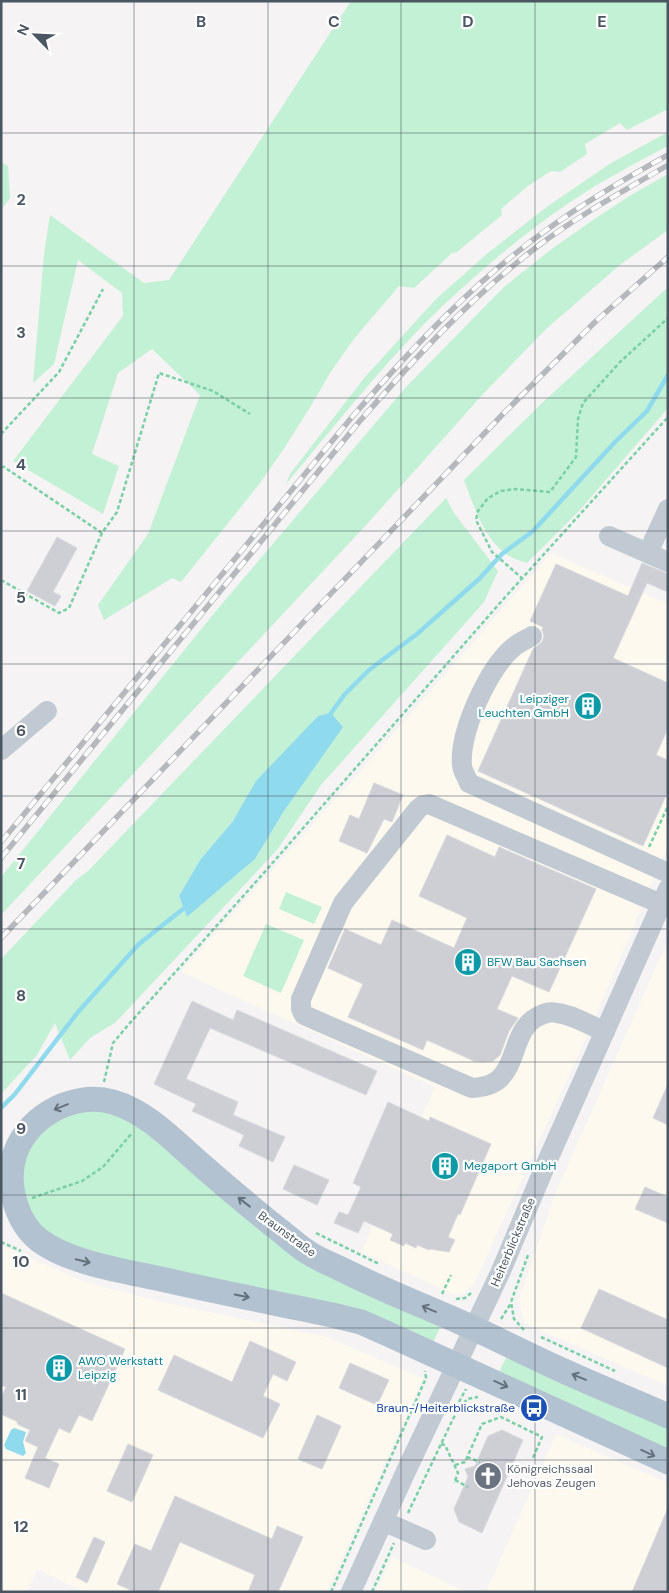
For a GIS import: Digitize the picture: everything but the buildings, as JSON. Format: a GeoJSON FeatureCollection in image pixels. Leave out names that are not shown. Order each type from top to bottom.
{"type":"FeatureCollection","features":[{"type":"Feature","properties":{"kind":"main road","name":"Braunstraße"},"geometry":{"type":"LineString","coordinates":[[668,1416],[566,1372],[474,1328],[369,1283],[308,1252],[235,1195],[146,1117],[113,1102],[100,1100],[80,1101],[58,1107],[40,1118],[28,1130],[19,1144],[6,1181],[14,1198],[13,1224],[70,1257],[133,1273],[362,1322],[668,1462]]}},
{"type":"Feature","properties":{"kind":"street"},"geometry":{"type":"LineString","coordinates":[[648,553],[668,509]]}},
{"type":"Feature","properties":{"kind":"street"},"geometry":{"type":"LineString","coordinates":[[609,536],[668,562]]}},
{"type":"Feature","properties":{"kind":"street"},"geometry":{"type":"LineString","coordinates":[[532,636],[515,646],[500,662],[473,710],[462,751],[462,768],[469,783],[668,873]]}},
{"type":"Feature","properties":{"kind":"street"},"geometry":{"type":"LineString","coordinates":[[1,750],[47,711]]}},
{"type":"Feature","properties":{"kind":"street"},"geometry":{"type":"LineString","coordinates":[[605,1032],[558,1013],[547,1012],[534,1018],[524,1028],[508,1066],[498,1080],[486,1087],[472,1088],[304,1015],[301,1009],[301,999],[343,903],[423,805],[430,804],[664,897]]}},
{"type":"Feature","properties":{"kind":"street","name":"Heiterblickstraße"},"geometry":{"type":"LineString","coordinates":[[351,1592],[392,1525],[456,1364],[501,1271],[547,1161],[664,897]]}},
{"type":"Feature","properties":{"kind":"street"},"geometry":{"type":"LineString","coordinates":[[392,1525],[426,1540]]}},
{"type":"Feature","properties":{"kind":"path"},"geometry":{"type":"LineString","coordinates":[[1,434],[60,372],[103,289]]}},
{"type":"Feature","properties":{"kind":"path"},"geometry":{"type":"LineString","coordinates":[[523,579],[492,552],[476,520],[478,511],[488,498],[501,491],[516,489],[550,492],[576,457],[578,419],[583,403],[620,362],[668,318]]}},
{"type":"Feature","properties":{"kind":"path"},"geometry":{"type":"LineString","coordinates":[[1,580],[59,613],[69,608],[102,533],[117,512],[160,373],[213,391],[250,414]]}},
{"type":"Feature","properties":{"kind":"path"},"geometry":{"type":"LineString","coordinates":[[105,1078],[113,1043],[118,1036],[668,418]]}},
{"type":"Feature","properties":{"kind":"path"},"geometry":{"type":"LineString","coordinates":[[1,467],[21,478],[102,533]]}},
{"type":"Feature","properties":{"kind":"path"},"geometry":{"type":"LineString","coordinates":[[642,862],[668,806]]}},
{"type":"Feature","properties":{"kind":"path"},"geometry":{"type":"LineString","coordinates":[[26,1200],[82,1181],[103,1167],[137,1128]]}},
{"type":"Feature","properties":{"kind":"path"},"geometry":{"type":"LineString","coordinates":[[312,1231],[383,1266]]}},
{"type":"Feature","properties":{"kind":"path"},"geometry":{"type":"LineString","coordinates":[[444,1296],[442,1294],[450,1275]]}},
{"type":"Feature","properties":{"kind":"path"},"geometry":{"type":"LineString","coordinates":[[454,1299],[465,1298]]}},
{"type":"Feature","properties":{"kind":"path"},"geometry":{"type":"LineString","coordinates":[[514,1319],[523,1329],[532,1333]]}},
{"type":"Feature","properties":{"kind":"path"},"geometry":{"type":"LineString","coordinates":[[541,1337],[620,1373]]}},
{"type":"Feature","properties":{"kind":"path"},"geometry":{"type":"LineString","coordinates":[[331,1592],[426,1378]]}},
{"type":"Feature","properties":{"kind":"path"},"geometry":{"type":"LineString","coordinates":[[372,1592],[392,1525],[426,1472],[454,1417],[467,1400],[482,1396]]}},
{"type":"Feature","properties":{"kind":"path"},"geometry":{"type":"LineString","coordinates":[[455,1465],[465,1462],[482,1424],[501,1417],[542,1437],[533,1458]]}},
{"type":"Feature","properties":{"kind":"path"},"geometry":{"type":"LineString","coordinates":[[441,1444],[445,1445],[458,1473],[454,1481],[468,1486]]}},
{"type":"Feature","properties":{"kind":"path"},"geometry":{"type":"LineString","coordinates":[[467,1457],[480,1462]]}},
{"type":"Feature","properties":{"kind":"shaded area"},"geometry":{"type":"Polygon","coordinates":[[[551,553],[668,604],[668,845],[589,1031],[474,1284],[464,1293],[455,1295],[361,1252],[435,1087],[181,972],[366,765],[551,553]]]}},
{"type":"Feature","properties":{"kind":"shaded area"},"geometry":{"type":"Polygon","coordinates":[[[668,940],[668,1386],[524,1323],[519,1299],[555,1194],[668,940]]]}},
{"type":"Feature","properties":{"kind":"shaded area"},"geometry":{"type":"Polygon","coordinates":[[[1,1245],[85,1282],[158,1301],[327,1337],[423,1378],[327,1592],[85,1592],[37,1569],[27,1592],[1,1592],[1,1245]]]}},
{"type":"Feature","properties":{"kind":"shaded area"},"geometry":{"type":"Polygon","coordinates":[[[556,1434],[668,1483],[668,1592],[486,1592],[556,1434]]]}},
{"type":"Feature","properties":{"kind":"shaded area"},"geometry":{"type":"Polygon","coordinates":[[[392,1557],[467,1592],[376,1592],[392,1557]]]}},
{"type":"Feature","properties":{"kind":"green space"},"geometry":{"type":"Polygon","coordinates":[[[351,1],[668,1],[668,109],[627,130],[620,123],[585,144],[587,154],[560,172],[551,171],[528,186],[501,209],[502,215],[457,252],[452,253],[414,288],[399,286],[353,340],[260,483],[181,582],[172,578],[104,620],[98,605],[148,534],[200,395],[152,349],[118,373],[92,454],[119,466],[103,514],[13,461],[123,316],[122,293],[78,260],[54,364],[33,383],[44,254],[50,215],[144,283],[169,280],[351,1]]]}},
{"type":"Feature","properties":{"kind":"green space"},"geometry":{"type":"Polygon","coordinates":[[[668,132],[668,146],[613,176],[560,209],[508,248],[458,291],[390,360],[286,484],[290,474],[365,377],[436,299],[489,252],[548,206],[611,163],[668,132]]]}},
{"type":"Feature","properties":{"kind":"green space"},"geometry":{"type":"Polygon","coordinates":[[[1,162],[8,166],[10,198],[1,210],[1,162]]]}},
{"type":"Feature","properties":{"kind":"green space"},"geometry":{"type":"Polygon","coordinates":[[[668,174],[668,230],[621,264],[546,329],[484,393],[368,523],[1,915],[1,877],[215,612],[406,387],[504,287],[553,248],[593,220],[668,174]]]}},
{"type":"Feature","properties":{"kind":"green space"},"geometry":{"type":"Polygon","coordinates":[[[668,287],[668,408],[579,511],[527,563],[509,556],[493,542],[481,522],[464,480],[541,404],[668,287]]]}},
{"type":"Feature","properties":{"kind":"green space"},"geometry":{"type":"Polygon","coordinates":[[[446,498],[454,513],[498,571],[484,602],[321,785],[277,850],[116,1022],[90,1038],[70,1060],[55,1023],[37,1055],[1,1094],[1,959],[76,880],[88,871],[446,498]],[[318,716],[245,802],[233,821],[200,860],[179,896],[187,917],[255,859],[284,811],[342,727],[318,716]]]}},
{"type":"Feature","properties":{"kind":"green space"},"geometry":{"type":"Polygon","coordinates":[[[286,892],[322,907],[314,924],[279,909],[286,892]]]}},
{"type":"Feature","properties":{"kind":"green space"},"geometry":{"type":"Polygon","coordinates":[[[266,924],[304,940],[281,993],[243,976],[266,924]]]}},
{"type":"Feature","properties":{"kind":"green space"},"geometry":{"type":"Polygon","coordinates":[[[119,1111],[245,1214],[442,1323],[432,1345],[71,1250],[33,1223],[19,1180],[34,1135],[61,1113],[119,1111]]]}},
{"type":"Feature","properties":{"kind":"green space"},"geometry":{"type":"Polygon","coordinates":[[[509,1352],[668,1423],[668,1450],[498,1374],[509,1352]]]}},
{"type":"Feature","properties":{"kind":"water"},"geometry":{"type":"Polygon","coordinates":[[[331,713],[343,727],[284,811],[255,859],[187,917],[179,896],[200,860],[233,821],[256,781],[318,716],[331,713]]]}},
{"type":"Feature","properties":{"kind":"water"},"geometry":{"type":"Polygon","coordinates":[[[14,1428],[26,1432],[23,1442],[26,1453],[23,1456],[6,1449],[4,1445],[11,1430],[14,1428]]]}},
{"type":"Feature","properties":{"kind":"waterway"},"geometry":{"type":"LineString","coordinates":[[331,713],[345,694],[369,670],[417,634],[479,579],[502,554],[533,531],[616,441],[647,411],[668,375]]}},
{"type":"Feature","properties":{"kind":"waterway"},"geometry":{"type":"LineString","coordinates":[[1,1108],[15,1094],[78,1012],[139,944],[183,909]]}},
{"type":"Feature","properties":{"kind":"railway"},"geometry":{"type":"LineString","coordinates":[[1,842],[352,417],[422,340],[497,268],[524,247],[594,198],[668,155]]}},
{"type":"Feature","properties":{"kind":"railway"},"geometry":{"type":"LineString","coordinates":[[1,858],[359,422],[444,329],[466,307],[538,246],[586,214],[668,165]]}},
{"type":"Feature","properties":{"kind":"railway"},"geometry":{"type":"LineString","coordinates":[[1,938],[502,415],[596,321],[668,257]]}},
{"type":"Feature","properties":{"kind":"place","name":"Leipziger Leuchten GmbH"},"geometry":{"type":"Point","coordinates":[588,706]}},
{"type":"Feature","properties":{"kind":"place","name":"BFW Bau Sachsen"},"geometry":{"type":"Point","coordinates":[468,962]}},
{"type":"Feature","properties":{"kind":"place","name":"Megaport GmbH"},"geometry":{"type":"Point","coordinates":[445,1166]}},
{"type":"Feature","properties":{"kind":"place","name":"AWO Werkstatt Leipzig"},"geometry":{"type":"Point","coordinates":[59,1368]}},
{"type":"Feature","properties":{"kind":"place","name":"Braun-/Heiterblickstraße"},"geometry":{"type":"Point","coordinates":[534,1408]}},
{"type":"Feature","properties":{"kind":"place","name":"Königreichssaal Jehovas Zeugen"},"geometry":{"type":"Point","coordinates":[488,1476]}}]}
